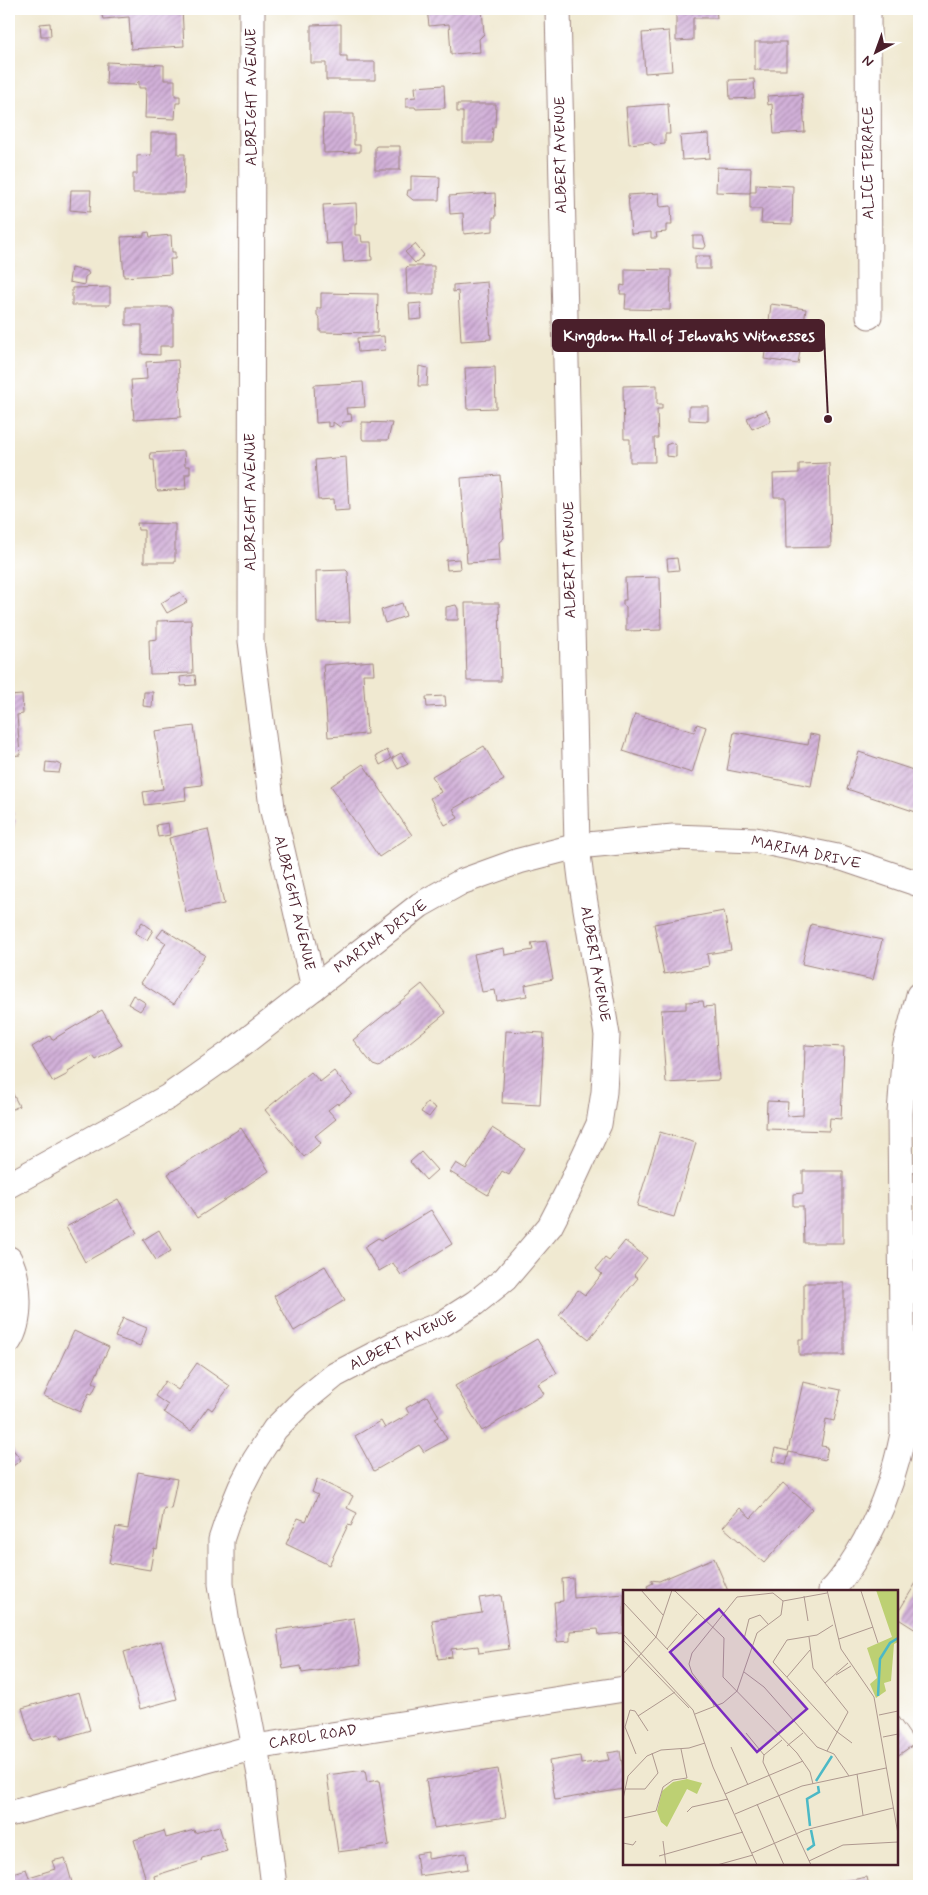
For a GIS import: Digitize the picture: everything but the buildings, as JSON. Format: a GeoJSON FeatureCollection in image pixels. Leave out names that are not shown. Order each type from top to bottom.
{"type":"FeatureCollection","features":[{"type":"Feature","properties":{"kind":"street","name":"ALBRIGHT AVENUE"},"geometry":{"type":"LineString","coordinates":[[252,9],[251,641],[272,808],[314,988]]}},
{"type":"Feature","properties":{"kind":"street","name":"ALBERT AVENUE"},"geometry":{"type":"LineString","coordinates":[[274,1886],[261,1780],[221,1584],[221,1540],[229,1516],[255,1460],[275,1428],[302,1402],[335,1375],[404,1339],[442,1324],[475,1303],[505,1280],[550,1226],[586,1155],[599,1124],[604,1092],[607,1036],[577,846],[558,9]]}},
{"type":"Feature","properties":{"kind":"street","name":"ALICE TERRACE"},"geometry":{"type":"LineString","coordinates":[[868,9],[869,316]]}},
{"type":"Feature","properties":{"kind":"street","name":"MARINA DRIVE"},"geometry":{"type":"LineString","coordinates":[[9,1185],[168,1097],[233,1051],[420,905],[461,882],[519,861],[577,846],[673,837],[755,840],[842,858],[919,884]]}},
{"type":"Feature","properties":{"kind":"street"},"geometry":{"type":"LineString","coordinates":[[832,1590],[840,1583],[873,1528],[897,1464],[903,1434],[900,1113],[905,1048],[919,995]]}},
{"type":"Feature","properties":{"kind":"street"},"geometry":{"type":"LineString","coordinates":[[9,1259],[14,1268],[18,1292],[17,1312],[9,1341]]}},
{"type":"Feature","properties":{"kind":"street","name":"CAROL ROAD"},"geometry":{"type":"LineString","coordinates":[[9,1814],[255,1747],[623,1690]]}},
{"type":"Feature","properties":{"kind":"place","name":"Kingdom Hall of Jehovahs Witnesses"},"geometry":{"type":"Point","coordinates":[828,419]}}]}
